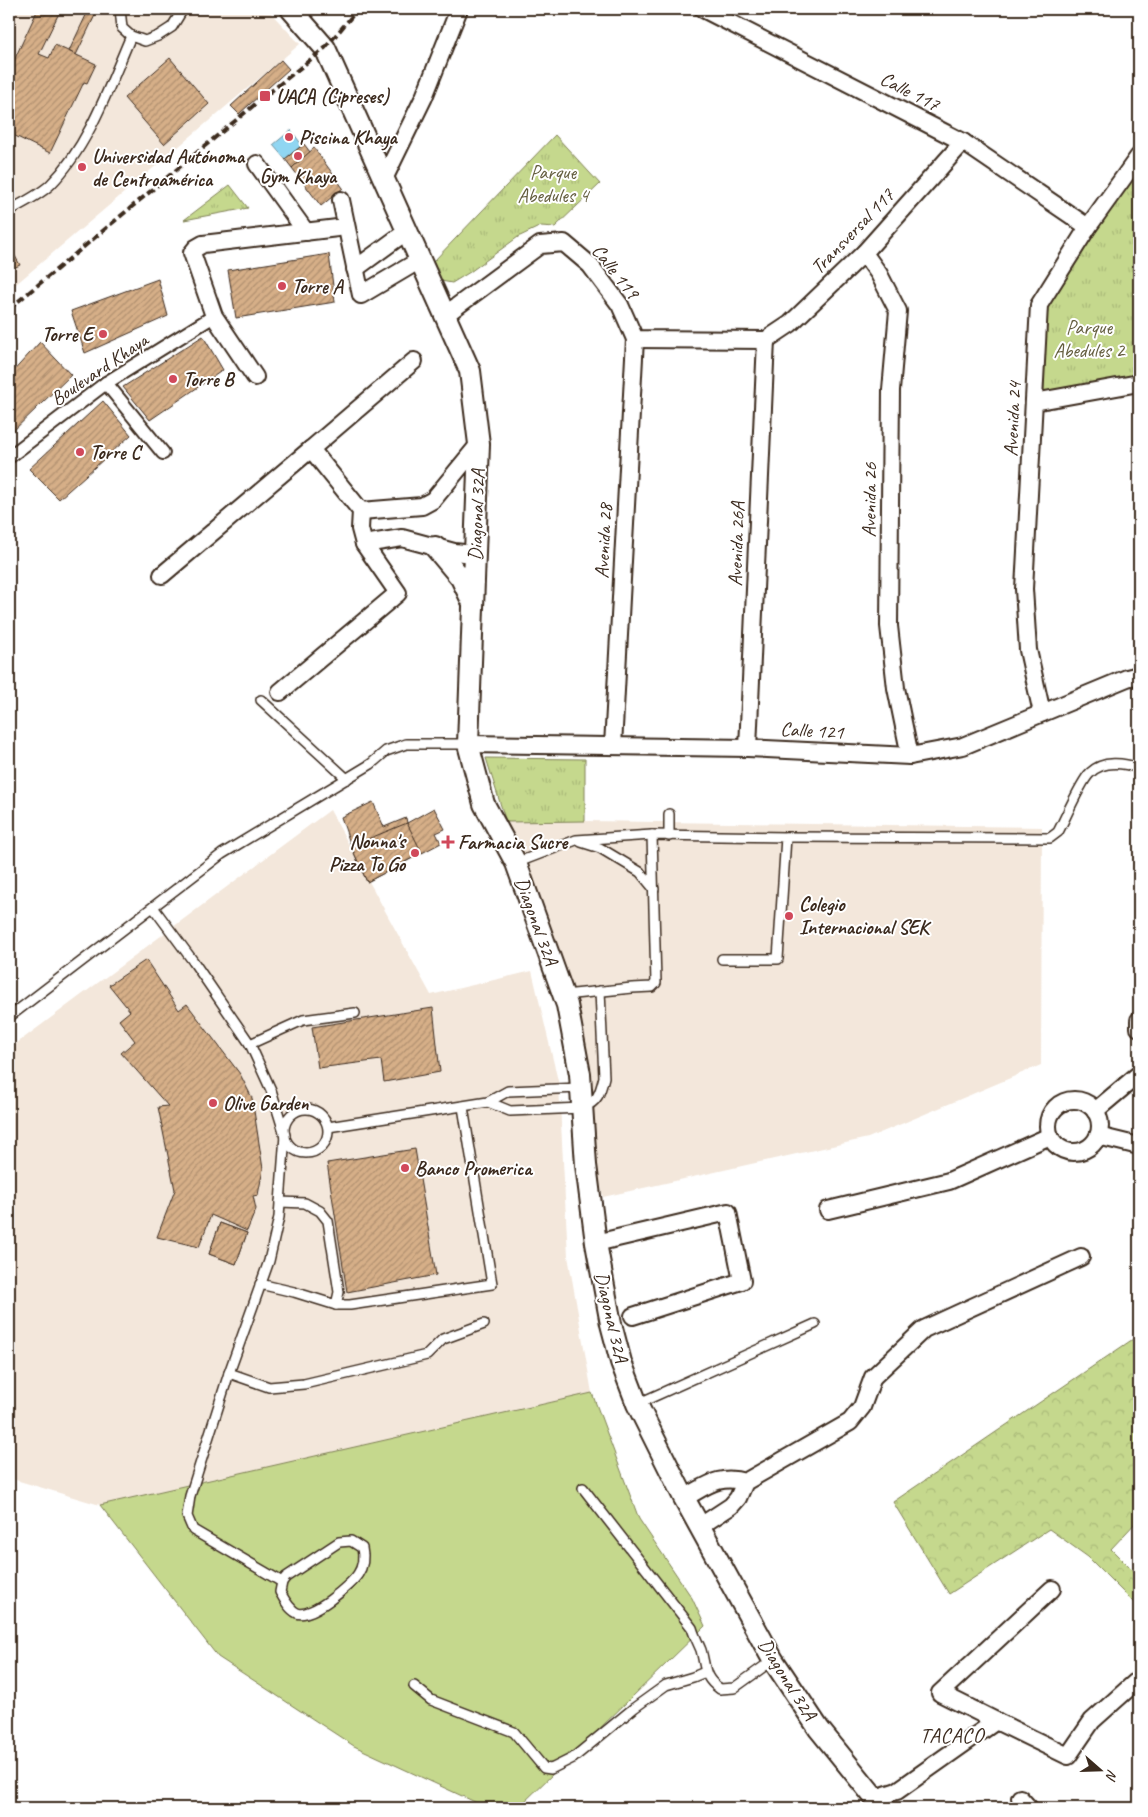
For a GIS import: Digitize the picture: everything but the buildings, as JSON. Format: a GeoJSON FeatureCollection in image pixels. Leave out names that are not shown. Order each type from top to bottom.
{"type":"FeatureCollection","features":[{"type":"Feature","properties":{"kind":"street","name":"Diagonal 32A"},"geometry":{"type":"LineString","coordinates":[[291,9],[325,48],[470,371],[479,444],[468,744],[484,804],[516,863],[567,1005],[580,1074],[586,1165],[596,1244],[611,1324],[621,1362],[637,1404],[684,1498],[773,1660],[819,1729],[879,1803]]}},
{"type":"Feature","properties":{"kind":"street"},"geometry":{"type":"LineString","coordinates":[[384,179],[424,97],[459,9]]}},
{"type":"Feature","properties":{"kind":"street","name":"Calle 117"},"geometry":{"type":"LineString","coordinates":[[703,9],[963,142],[1088,227]]}},
{"type":"Feature","properties":{"kind":"street","name":"Transversal 117"},"geometry":{"type":"LineString","coordinates":[[766,340],[790,324],[864,253],[963,142]]}},
{"type":"Feature","properties":{"kind":"street","name":"Avenida 24"},"geometry":{"type":"LineString","coordinates":[[1042,713],[1028,650],[1024,589],[1039,305],[1088,227],[1139,156]]}},
{"type":"Feature","properties":{"kind":"street"},"geometry":{"type":"LineString","coordinates":[[257,164],[306,232]]}},
{"type":"Feature","properties":{"kind":"street"},"geometry":{"type":"LineString","coordinates":[[341,200],[361,295],[420,260]]}},
{"type":"Feature","properties":{"kind":"street"},"geometry":{"type":"LineString","coordinates":[[255,377],[214,316],[192,253],[203,244],[346,226]]}},
{"type":"Feature","properties":{"kind":"street"},"geometry":{"type":"LineString","coordinates":[[354,269],[407,231]]}},
{"type":"Feature","properties":{"kind":"street","name":"Calle 119"},"geometry":{"type":"LineString","coordinates":[[444,314],[540,245],[564,243],[590,265],[620,305],[635,339]]}},
{"type":"Feature","properties":{"kind":"street","name":"Avenida 26"},"geometry":{"type":"LineString","coordinates":[[864,253],[879,274],[898,311],[892,390],[889,626],[896,688],[910,756]]}},
{"type":"Feature","properties":{"kind":"street","name":"Boulevard Khaya"},"geometry":{"type":"LineString","coordinates":[[9,457],[106,383],[214,316]]}},
{"type":"Feature","properties":{"kind":"street"},"geometry":{"type":"LineString","coordinates":[[635,339],[766,340]]}},
{"type":"Feature","properties":{"kind":"street","name":"Avenida 28"},"geometry":{"type":"LineString","coordinates":[[614,746],[635,339]]}},
{"type":"Feature","properties":{"kind":"street","name":"Avenida 26A"},"geometry":{"type":"LineString","coordinates":[[748,748],[766,340]]}},
{"type":"Feature","properties":{"kind":"street"},"geometry":{"type":"LineString","coordinates":[[162,575],[414,361]]}},
{"type":"Feature","properties":{"kind":"street"},"geometry":{"type":"LineString","coordinates":[[106,383],[162,453]]}},
{"type":"Feature","properties":{"kind":"street"},"geometry":{"type":"LineString","coordinates":[[1034,402],[1139,383]]}},
{"type":"Feature","properties":{"kind":"street"},"geometry":{"type":"LineString","coordinates":[[361,511],[422,506],[433,500],[479,444]]}},
{"type":"Feature","properties":{"kind":"street"},"geometry":{"type":"LineString","coordinates":[[280,692],[398,593],[364,544],[360,529],[361,511],[310,449]]}},
{"type":"Feature","properties":{"kind":"street"},"geometry":{"type":"LineString","coordinates":[[364,544],[402,538],[454,552],[474,554]]}},
{"type":"Feature","properties":{"kind":"street"},"geometry":{"type":"LineString","coordinates":[[435,547],[461,578],[472,602]]}},
{"type":"Feature","properties":{"kind":"street","name":"Calle 121"},"geometry":{"type":"LineString","coordinates":[[468,744],[748,748],[910,756],[963,746],[1127,678],[1139,675]]}},
{"type":"Feature","properties":{"kind":"street"},"geometry":{"type":"LineString","coordinates":[[1139,1020],[1139,1028]]}},
{"type":"Feature","properties":{"kind":"street"},"geometry":{"type":"LineString","coordinates":[[1095,1111],[1139,1074]]}},
{"type":"Feature","properties":{"kind":"street"},"geometry":{"type":"LineString","coordinates":[[1081,1101],[1089,1105],[1099,1118],[1098,1136],[1093,1144],[1084,1150],[1074,1153],[1064,1151],[1055,1145],[1050,1136],[1049,1120],[1058,1106],[1065,1102],[1081,1101]]}},
{"type":"Feature","properties":{"kind":"street"},"geometry":{"type":"LineString","coordinates":[[828,1210],[949,1181],[1050,1136]]}},
{"type":"Feature","properties":{"kind":"street"},"geometry":{"type":"LineString","coordinates":[[1098,1136],[1139,1146]]}},
{"type":"Feature","properties":{"kind":"street"},"geometry":{"type":"LineString","coordinates":[[596,1244],[728,1212],[742,1281],[633,1316]]}},
{"type":"Feature","properties":{"kind":"street"},"geometry":{"type":"LineString","coordinates":[[699,1527],[731,1506],[738,1498],[745,1482],[850,1422],[862,1407],[873,1377],[924,1329],[1081,1257]]}},
{"type":"Feature","properties":{"kind":"street"},"geometry":{"type":"LineString","coordinates":[[684,1498],[719,1480],[732,1478],[745,1482]]}},
{"type":"Feature","properties":{"kind":"street"},"geometry":{"type":"LineString","coordinates":[[1052,1589],[940,1693],[1068,1756],[1092,1720],[1139,1679]]}},
{"type":"Feature","properties":{"kind":"street"},"geometry":{"type":"LineString","coordinates":[[879,1803],[996,1722]]}},
{"type":"Feature","properties":{"kind":"lane"},"geometry":{"type":"LineString","coordinates":[[120,9],[122,28],[131,36],[145,41],[158,36],[172,27],[184,9]]}},
{"type":"Feature","properties":{"kind":"lane"},"geometry":{"type":"LineString","coordinates":[[9,211],[50,185],[74,156],[97,114],[131,36]]}},
{"type":"Feature","properties":{"kind":"lane"},"geometry":{"type":"LineString","coordinates":[[261,700],[346,779]]}},
{"type":"Feature","properties":{"kind":"lane"},"geometry":{"type":"LineString","coordinates":[[9,1017],[222,854],[371,764],[386,751],[406,744],[468,744]]}},
{"type":"Feature","properties":{"kind":"lane"},"geometry":{"type":"LineString","coordinates":[[516,863],[576,840],[652,835],[1050,838],[1058,832],[1090,773],[1100,766],[1114,764],[1130,765],[1139,768]]}},
{"type":"Feature","properties":{"kind":"lane"},"geometry":{"type":"LineString","coordinates":[[669,814],[669,836]]}},
{"type":"Feature","properties":{"kind":"lane"},"geometry":{"type":"LineString","coordinates":[[564,995],[652,987],[656,983],[652,835]]}},
{"type":"Feature","properties":{"kind":"lane"},"geometry":{"type":"LineString","coordinates":[[722,959],[778,959],[786,837]]}},
{"type":"Feature","properties":{"kind":"lane"},"geometry":{"type":"LineString","coordinates":[[576,840],[600,848],[619,858],[640,872],[654,889]]}},
{"type":"Feature","properties":{"kind":"lane"},"geometry":{"type":"LineString","coordinates":[[153,907],[250,1044],[271,1090],[285,1135],[291,1147],[303,1153],[317,1150],[326,1140],[328,1127],[322,1115],[316,1111],[302,1109],[290,1116],[287,1121],[285,1135],[279,1217],[269,1261],[229,1373],[190,1496],[186,1516],[194,1530],[282,1582]]}},
{"type":"Feature","properties":{"kind":"lane"},"geometry":{"type":"LineString","coordinates":[[488,1102],[510,1111],[582,1108],[593,1104],[601,1090],[604,1077],[600,991]]}},
{"type":"Feature","properties":{"kind":"lane"},"geometry":{"type":"LineString","coordinates":[[250,1044],[303,1020],[355,1013]]}},
{"type":"Feature","properties":{"kind":"lane"},"geometry":{"type":"LineString","coordinates":[[328,1127],[488,1102],[508,1091],[580,1088]]}},
{"type":"Feature","properties":{"kind":"lane"},"geometry":{"type":"LineString","coordinates":[[260,1284],[336,1305],[492,1284],[463,1107]]}},
{"type":"Feature","properties":{"kind":"lane"},"geometry":{"type":"LineString","coordinates":[[280,1202],[305,1204],[320,1211],[328,1221],[339,1292],[336,1305]]}},
{"type":"Feature","properties":{"kind":"lane"},"geometry":{"type":"LineString","coordinates":[[229,1373],[269,1387],[304,1384],[426,1356],[443,1339],[484,1324]]}},
{"type":"Feature","properties":{"kind":"lane"},"geometry":{"type":"LineString","coordinates":[[637,1404],[815,1324]]}},
{"type":"Feature","properties":{"kind":"lane"},"geometry":{"type":"LineString","coordinates":[[583,1488],[692,1628],[701,1650],[706,1672],[713,1684],[725,1690],[734,1688],[773,1660]]}},
{"type":"Feature","properties":{"kind":"lane"},"geometry":{"type":"LineString","coordinates":[[352,1541],[362,1548],[364,1558],[359,1572],[350,1584],[307,1614],[298,1613],[290,1608],[280,1592],[282,1582],[286,1577],[339,1542],[352,1541]]}},
{"type":"Feature","properties":{"kind":"lane"},"geometry":{"type":"LineString","coordinates":[[414,1686],[431,1700],[514,1732],[544,1768],[551,1769],[573,1758],[634,1708],[666,1685],[706,1672]]}},
{"type":"Feature","properties":{"kind":"shaded area","name":"Universidad Autónoma de Centroamérica"},"geometry":{"type":"Polygon","coordinates":[[[9,9],[267,9],[300,44],[9,290],[9,9]]]}},
{"type":"Feature","properties":{"kind":"shaded area","name":"Colegio Internacional SEK"},"geometry":{"type":"Polygon","coordinates":[[[486,758],[585,759],[585,821],[1042,827],[1041,1065],[868,1138],[603,1197],[565,1005],[486,758]]]}},
{"type":"Feature","properties":{"kind":"shaded area"},"geometry":{"type":"Polygon","coordinates":[[[330,810],[431,995],[532,971],[559,1085],[568,1256],[592,1393],[100,1505],[9,1478],[9,1049],[330,810]]]}},
{"type":"Feature","properties":{"kind":"green space","name":"Parque Abedules 4"},"geometry":{"type":"Polygon","coordinates":[[[555,135],[600,184],[555,227],[541,226],[518,237],[452,283],[441,281],[432,263],[555,135]]]}},
{"type":"Feature","properties":{"kind":"green space","name":"Parque Abedules 2"},"geometry":{"type":"Polygon","coordinates":[[[1139,157],[1139,383],[1034,402],[1039,305],[1139,157]]]}},
{"type":"Feature","properties":{"kind":"green space"},"geometry":{"type":"Polygon","coordinates":[[[230,185],[248,208],[184,220],[230,185]]]}},
{"type":"Feature","properties":{"kind":"green space"},"geometry":{"type":"Polygon","coordinates":[[[486,758],[585,759],[585,821],[506,822],[486,758]]]}},
{"type":"Feature","properties":{"kind":"green space"},"geometry":{"type":"Polygon","coordinates":[[[1139,1335],[1139,1519],[1111,1549],[1139,1577],[1139,1608],[1088,1557],[1049,1529],[949,1594],[893,1502],[1139,1335]]]}},
{"type":"Feature","properties":{"kind":"green space"},"geometry":{"type":"Polygon","coordinates":[[[592,1393],[639,1519],[692,1598],[705,1626],[518,1808],[488,1808],[354,1746],[218,1657],[100,1505],[592,1393]]]}},
{"type":"Feature","properties":{"kind":"water","name":"Piscina Khaya"},"geometry":{"type":"Polygon","coordinates":[[[291,130],[302,145],[285,159],[273,145],[291,130]]]}},
{"type":"Feature","properties":{"kind":"railway"},"geometry":{"type":"LineString","coordinates":[[9,309],[325,48],[358,9]]}},
{"type":"Feature","properties":{"kind":"place","name":"UACA (Cipreses)"},"geometry":{"type":"Point","coordinates":[265,96]}},
{"type":"Feature","properties":{"kind":"place","name":"Piscina Khaya"},"geometry":{"type":"Point","coordinates":[289,137]}},
{"type":"Feature","properties":{"kind":"place","name":"Gym Khaya"},"geometry":{"type":"Point","coordinates":[298,156]}},
{"type":"Feature","properties":{"kind":"place","name":"Universidad Autónoma de Centroamérica"},"geometry":{"type":"Point","coordinates":[82,167]}},
{"type":"Feature","properties":{"kind":"place","name":"Torre A"},"geometry":{"type":"Point","coordinates":[282,286]}},
{"type":"Feature","properties":{"kind":"place","name":"Torre E"},"geometry":{"type":"Point","coordinates":[103,334]}},
{"type":"Feature","properties":{"kind":"place","name":"Torre B"},"geometry":{"type":"Point","coordinates":[173,379]}},
{"type":"Feature","properties":{"kind":"place","name":"Torre C"},"geometry":{"type":"Point","coordinates":[80,452]}},
{"type":"Feature","properties":{"kind":"place","name":"Farmacia Sucre"},"geometry":{"type":"Point","coordinates":[448,842]}},
{"type":"Feature","properties":{"kind":"place","name":"Nonna's Pizza To Go"},"geometry":{"type":"Point","coordinates":[415,853]}},
{"type":"Feature","properties":{"kind":"place","name":"Colegio Internacional SEK"},"geometry":{"type":"Point","coordinates":[789,916]}},
{"type":"Feature","properties":{"kind":"place","name":"Olive Garden"},"geometry":{"type":"Point","coordinates":[213,1103]}},
{"type":"Feature","properties":{"kind":"place","name":"Banco Promerica"},"geometry":{"type":"Point","coordinates":[405,1168]}},
{"type":"Feature","properties":{"kind":"district","name":"TACACO"},"geometry":{"type":"Point","coordinates":[952,1735]}}]}
